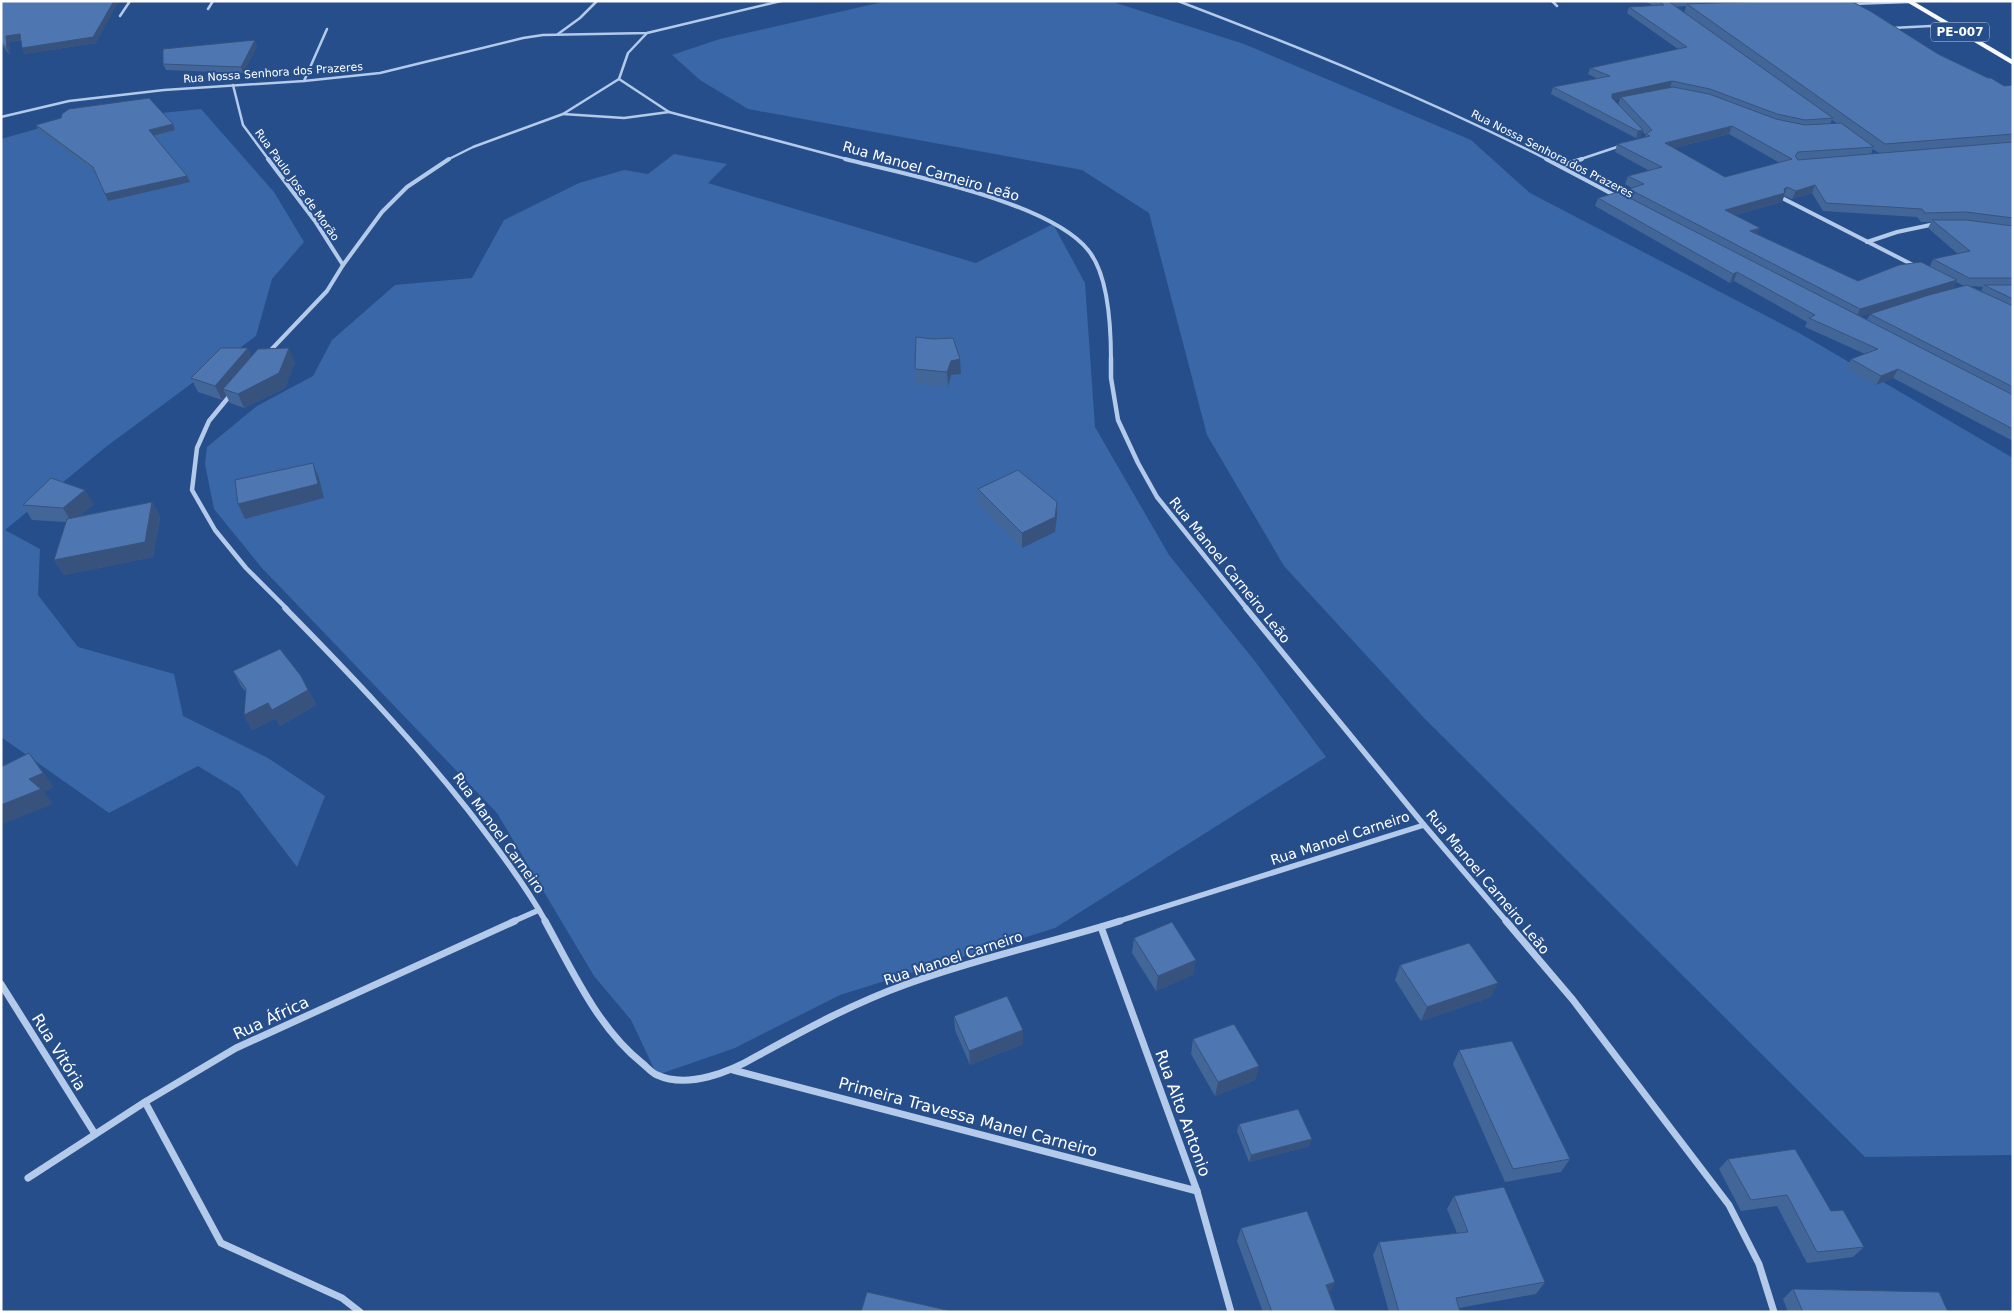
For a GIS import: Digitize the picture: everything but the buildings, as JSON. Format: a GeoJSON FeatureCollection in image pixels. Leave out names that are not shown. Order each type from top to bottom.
{"type":"FeatureCollection","features":[{"type":"Feature","properties":{"kind":"main road","name":"PE-007"},"geometry":{"type":"LineString","coordinates":[[1909,2],[2013,63]]}},
{"type":"Feature","properties":{"kind":"street"},"geometry":{"type":"LineString","coordinates":[[120,16],[130,1]]}},
{"type":"Feature","properties":{"kind":"street"},"geometry":{"type":"LineString","coordinates":[[208,9],[213,1]]}},
{"type":"Feature","properties":{"kind":"street"},"geometry":{"type":"LineString","coordinates":[[558,35],[580,18],[596,1]]}},
{"type":"Feature","properties":{"kind":"street","name":"Rua Nossa Senhora dos Prazeres"},"geometry":{"type":"LineString","coordinates":[[1,117],[69,101],[164,90],[304,81],[380,73],[508,41],[544,35],[647,33],[781,1]]}},
{"type":"Feature","properties":{"kind":"street","name":"Rua Nossa Senhora dos Prazeres"},"geometry":{"type":"LineString","coordinates":[[1178,1],[1379,79],[1518,144],[1618,198]]}},
{"type":"Feature","properties":{"kind":"street"},"geometry":{"type":"LineString","coordinates":[[1552,1],[1557,6]]}},
{"type":"Feature","properties":{"kind":"street"},"geometry":{"type":"LineString","coordinates":[[1842,4],[1909,2]]}},
{"type":"Feature","properties":{"kind":"street"},"geometry":{"type":"LineString","coordinates":[[1852,4],[1860,9]]}},
{"type":"Feature","properties":{"kind":"street"},"geometry":{"type":"LineString","coordinates":[[1900,33],[1892,28],[1950,26]]}},
{"type":"Feature","properties":{"kind":"street"},"geometry":{"type":"LineString","coordinates":[[304,81],[327,30]]}},
{"type":"Feature","properties":{"kind":"street"},"geometry":{"type":"LineString","coordinates":[[263,359],[328,291],[343,265],[382,212],[407,187],[439,164],[500,136],[563,114],[619,79],[621,66],[630,49],[647,33]]}},
{"type":"Feature","properties":{"kind":"street","name":"Rua Manoel Carneiro Leão"},"geometry":{"type":"LineString","coordinates":[[619,79],[670,112],[974,192],[1026,210],[1062,228],[1088,250],[1101,274],[1110,331],[1111,378],[1118,420],[1138,463],[1157,497],[1189,539],[1424,825],[1573,1000],[1728,1205],[1759,1264],[1774,1312]]}},
{"type":"Feature","properties":{"kind":"street","name":"Rua Paulo Jose de Morão"},"geometry":{"type":"LineString","coordinates":[[233,85],[243,125],[315,221],[343,265]]}},
{"type":"Feature","properties":{"kind":"street"},"geometry":{"type":"LineString","coordinates":[[563,114],[624,118],[670,112]]}},
{"type":"Feature","properties":{"kind":"street"},"geometry":{"type":"LineString","coordinates":[[1560,166],[1627,144]]}},
{"type":"Feature","properties":{"kind":"street"},"geometry":{"type":"LineString","coordinates":[[1784,199],[1922,270]]}},
{"type":"Feature","properties":{"kind":"street"},"geometry":{"type":"LineString","coordinates":[[1867,242],[1897,232],[1939,224]]}},
{"type":"Feature","properties":{"kind":"street","name":"Rua Manoel Carneiro"},"geometry":{"type":"LineString","coordinates":[[238,386],[209,421],[198,448],[192,490],[215,530],[246,568],[353,677],[434,767],[494,843],[539,910],[580,986],[610,1030],[632,1055],[657,1075],[687,1081],[733,1070],[828,1017],[906,984],[992,956],[1101,927],[1424,825]]}},
{"type":"Feature","properties":{"kind":"street","name":"Rua África"},"geometry":{"type":"LineString","coordinates":[[28,1178],[144,1102],[236,1048],[539,910]]}},
{"type":"Feature","properties":{"kind":"street","name":"Rua Alto Antonio"},"geometry":{"type":"LineString","coordinates":[[1101,927],[1196,1192],[1231,1312]]}},
{"type":"Feature","properties":{"kind":"street","name":"Rua Vitória"},"geometry":{"type":"LineString","coordinates":[[1,984],[95,1134]]}},
{"type":"Feature","properties":{"kind":"street","name":"Primeira Travessa Manel Carneiro"},"geometry":{"type":"LineString","coordinates":[[733,1070],[1196,1192]]}},
{"type":"Feature","properties":{"kind":"street"},"geometry":{"type":"LineString","coordinates":[[144,1102],[221,1243],[342,1298],[360,1312]]}},
{"type":"Feature","properties":{"kind":"shaded area"},"geometry":{"type":"Polygon","coordinates":[[[887,1],[1110,1],[1244,44],[1471,140],[1530,193],[1801,334],[2013,458],[2013,1155],[1865,1157],[1424,718],[1284,566],[1207,435],[1149,213],[1082,170],[748,109],[700,80],[672,55],[720,39],[887,1]]]}},
{"type":"Feature","properties":{"kind":"shaded area"},"geometry":{"type":"Polygon","coordinates":[[[201,109],[274,192],[304,242],[272,279],[256,336],[107,446],[5,530],[40,549],[38,595],[78,647],[174,674],[183,716],[268,758],[325,796],[297,867],[239,791],[198,766],[109,813],[1,737],[1,139],[54,124],[201,109]]]}},
{"type":"Feature","properties":{"kind":"shaded area"},"geometry":{"type":"Polygon","coordinates":[[[674,154],[727,164],[708,183],[976,263],[1053,224],[1085,283],[1095,427],[1169,555],[1254,660],[1326,757],[1055,928],[840,995],[735,1048],[657,1075],[631,1020],[594,976],[497,813],[261,567],[214,509],[205,464],[207,447],[257,406],[313,376],[332,340],[395,285],[472,278],[504,220],[579,183],[624,170],[648,174],[674,154]]]}}]}
